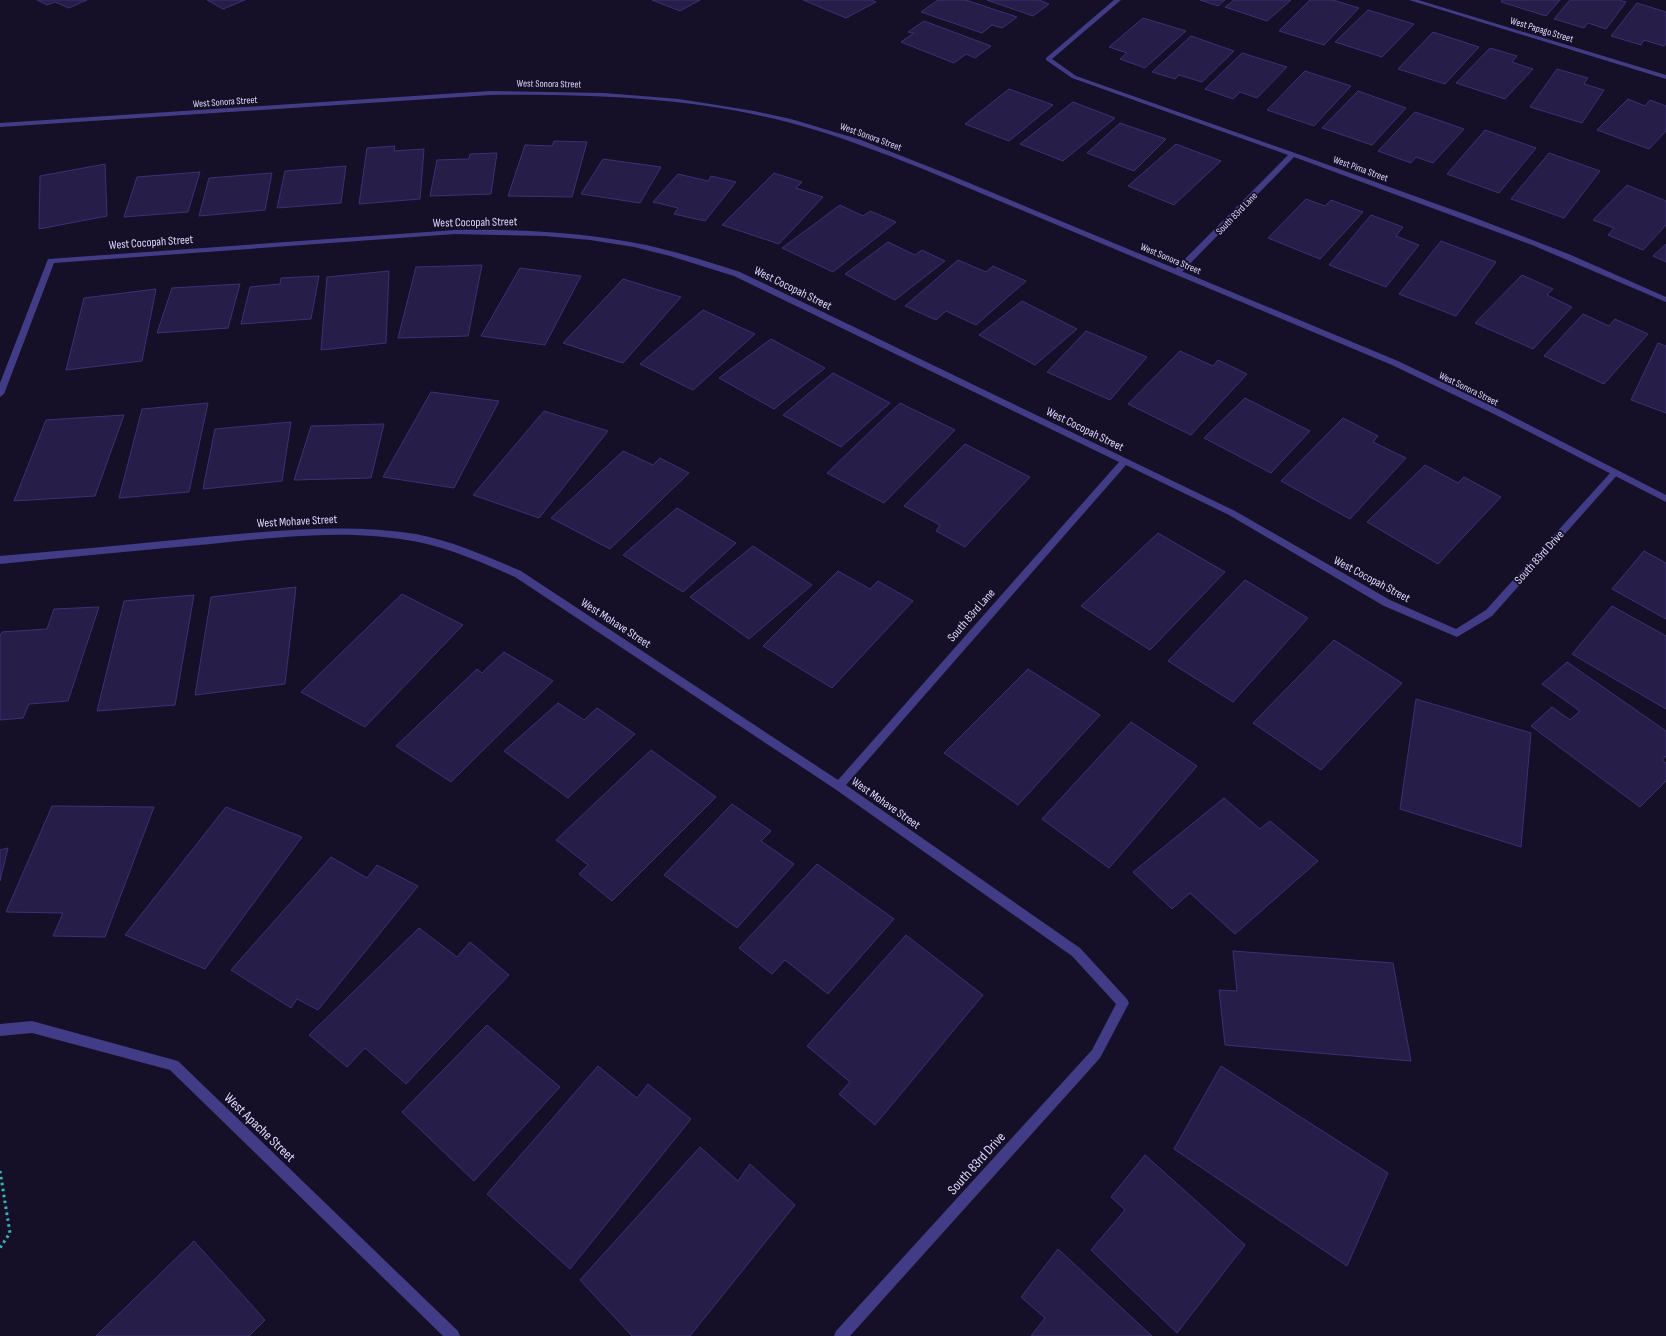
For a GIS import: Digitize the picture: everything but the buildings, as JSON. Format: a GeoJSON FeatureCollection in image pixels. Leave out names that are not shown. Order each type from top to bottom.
{"type":"FeatureCollection","features":[{"type":"Feature","properties":{"kind":"street","name":"West Pima Street"},"geometry":{"type":"LineString","coordinates":[[1118,0],[1063,45],[1048,60],[1074,77],[1293,154],[1516,236],[1625,280],[1666,300]]}},
{"type":"Feature","properties":{"kind":"street","name":"West Papago Street"},"geometry":{"type":"LineString","coordinates":[[1412,0],[1666,77]]}},
{"type":"Feature","properties":{"kind":"street","name":"West Sonora Street"},"geometry":{"type":"LineString","coordinates":[[0,125],[490,93],[539,92],[603,94],[713,106],[791,121],[829,132],[941,174],[1394,363],[1506,417],[1666,499]]}},
{"type":"Feature","properties":{"kind":"street","name":"South 83rd Lane"},"geometry":{"type":"LineString","coordinates":[[1177,272],[1293,154]]}},
{"type":"Feature","properties":{"kind":"street","name":"West Cocopah Street"},"geometry":{"type":"LineString","coordinates":[[0,394],[51,261],[455,232],[509,232],[584,238],[635,245],[684,257],[737,274],[1232,513],[1387,603],[1457,633]]}},
{"type":"Feature","properties":{"kind":"street","name":"South 83rd Lane"},"geometry":{"type":"LineString","coordinates":[[839,786],[1124,462]]}},
{"type":"Feature","properties":{"kind":"street","name":"South 83rd Drive"},"geometry":{"type":"LineString","coordinates":[[1457,633],[1489,613],[1615,473]]}},
{"type":"Feature","properties":{"kind":"street","name":"West Mohave Street"},"geometry":{"type":"LineString","coordinates":[[0,560],[292,533],[365,532],[418,539],[470,554],[518,574],[839,786],[1076,952],[1123,1003]]}},
{"type":"Feature","properties":{"kind":"street","name":"South 83rd Drive"},"geometry":{"type":"LineString","coordinates":[[841,1336],[1096,1054],[1123,1003]]}},
{"type":"Feature","properties":{"kind":"street","name":"West Apache Street"},"geometry":{"type":"LineString","coordinates":[[0,1030],[32,1027],[174,1066],[453,1336]]}},
{"type":"Feature","properties":{"kind":"path"},"geometry":{"type":"LineString","coordinates":[[0,1171],[10,1232],[0,1248]]}}]}
